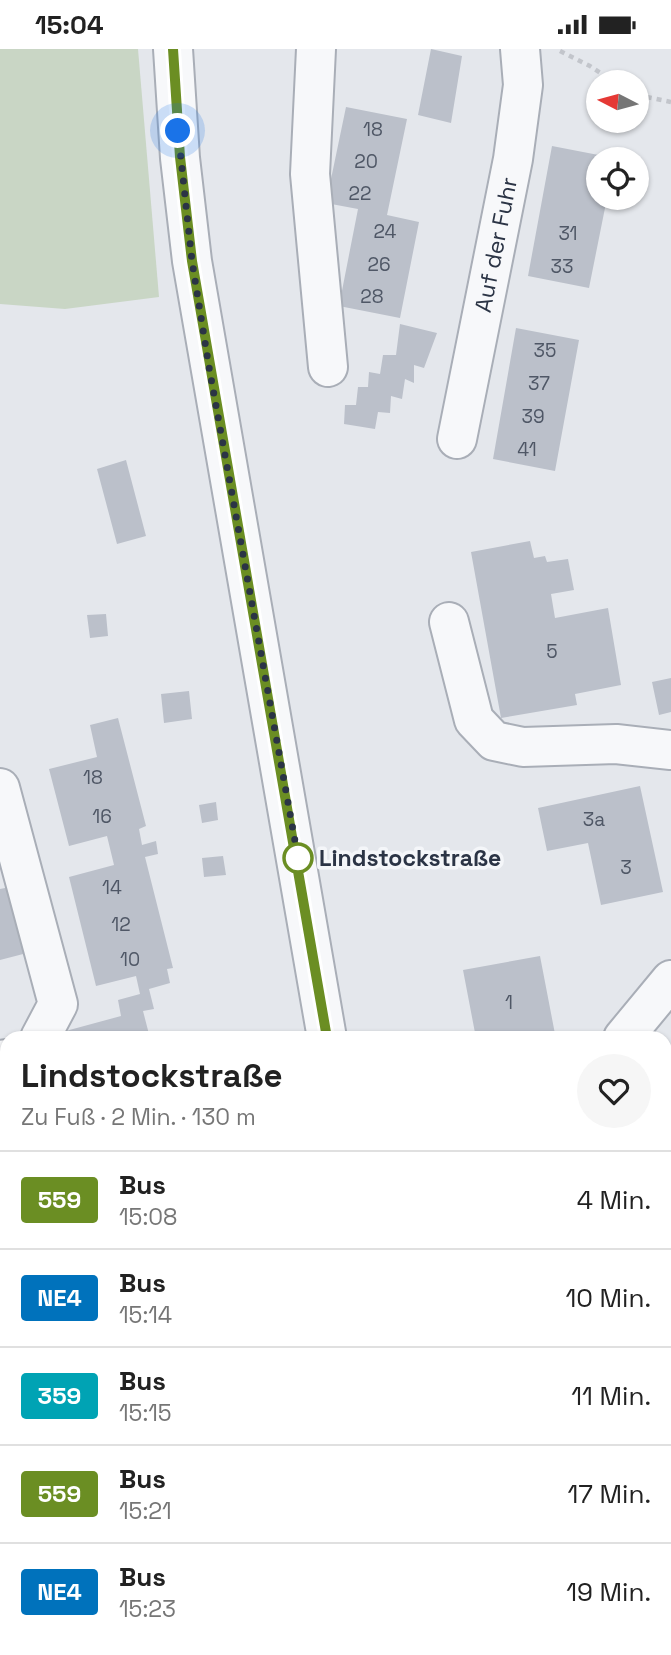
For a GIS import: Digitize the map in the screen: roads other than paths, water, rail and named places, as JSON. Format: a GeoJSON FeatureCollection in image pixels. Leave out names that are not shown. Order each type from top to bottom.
{"type":"FeatureCollection","features":[{"type":"Feature","properties":{"kind":"street"},"geometry":{"type":"LineString","coordinates":[[173,49],[180,157],[192,261],[326,1031]]}},
{"type":"Feature","properties":{"kind":"street"},"geometry":{"type":"LineString","coordinates":[[316,49],[310,174],[328,367]]}},
{"type":"Feature","properties":{"kind":"street","name":"Auf der Fuhr"},"geometry":{"type":"LineString","coordinates":[[457,439],[513,159],[523,85],[537,50]]}},
{"type":"Feature","properties":{"kind":"street"},"geometry":{"type":"LineString","coordinates":[[449,622],[474,720],[494,741],[523,747],[616,744],[671,750]]}},
{"type":"Feature","properties":{"kind":"street"},"geometry":{"type":"LineString","coordinates":[[0,788],[58,1004],[44,1031]]}},
{"type":"Feature","properties":{"kind":"street"},"geometry":{"type":"LineString","coordinates":[[629,1031],[671,980]]}},
{"type":"Feature","properties":{"kind":"place","name":"Lindstockstraße"},"geometry":{"type":"Point","coordinates":[298,858]}}]}
